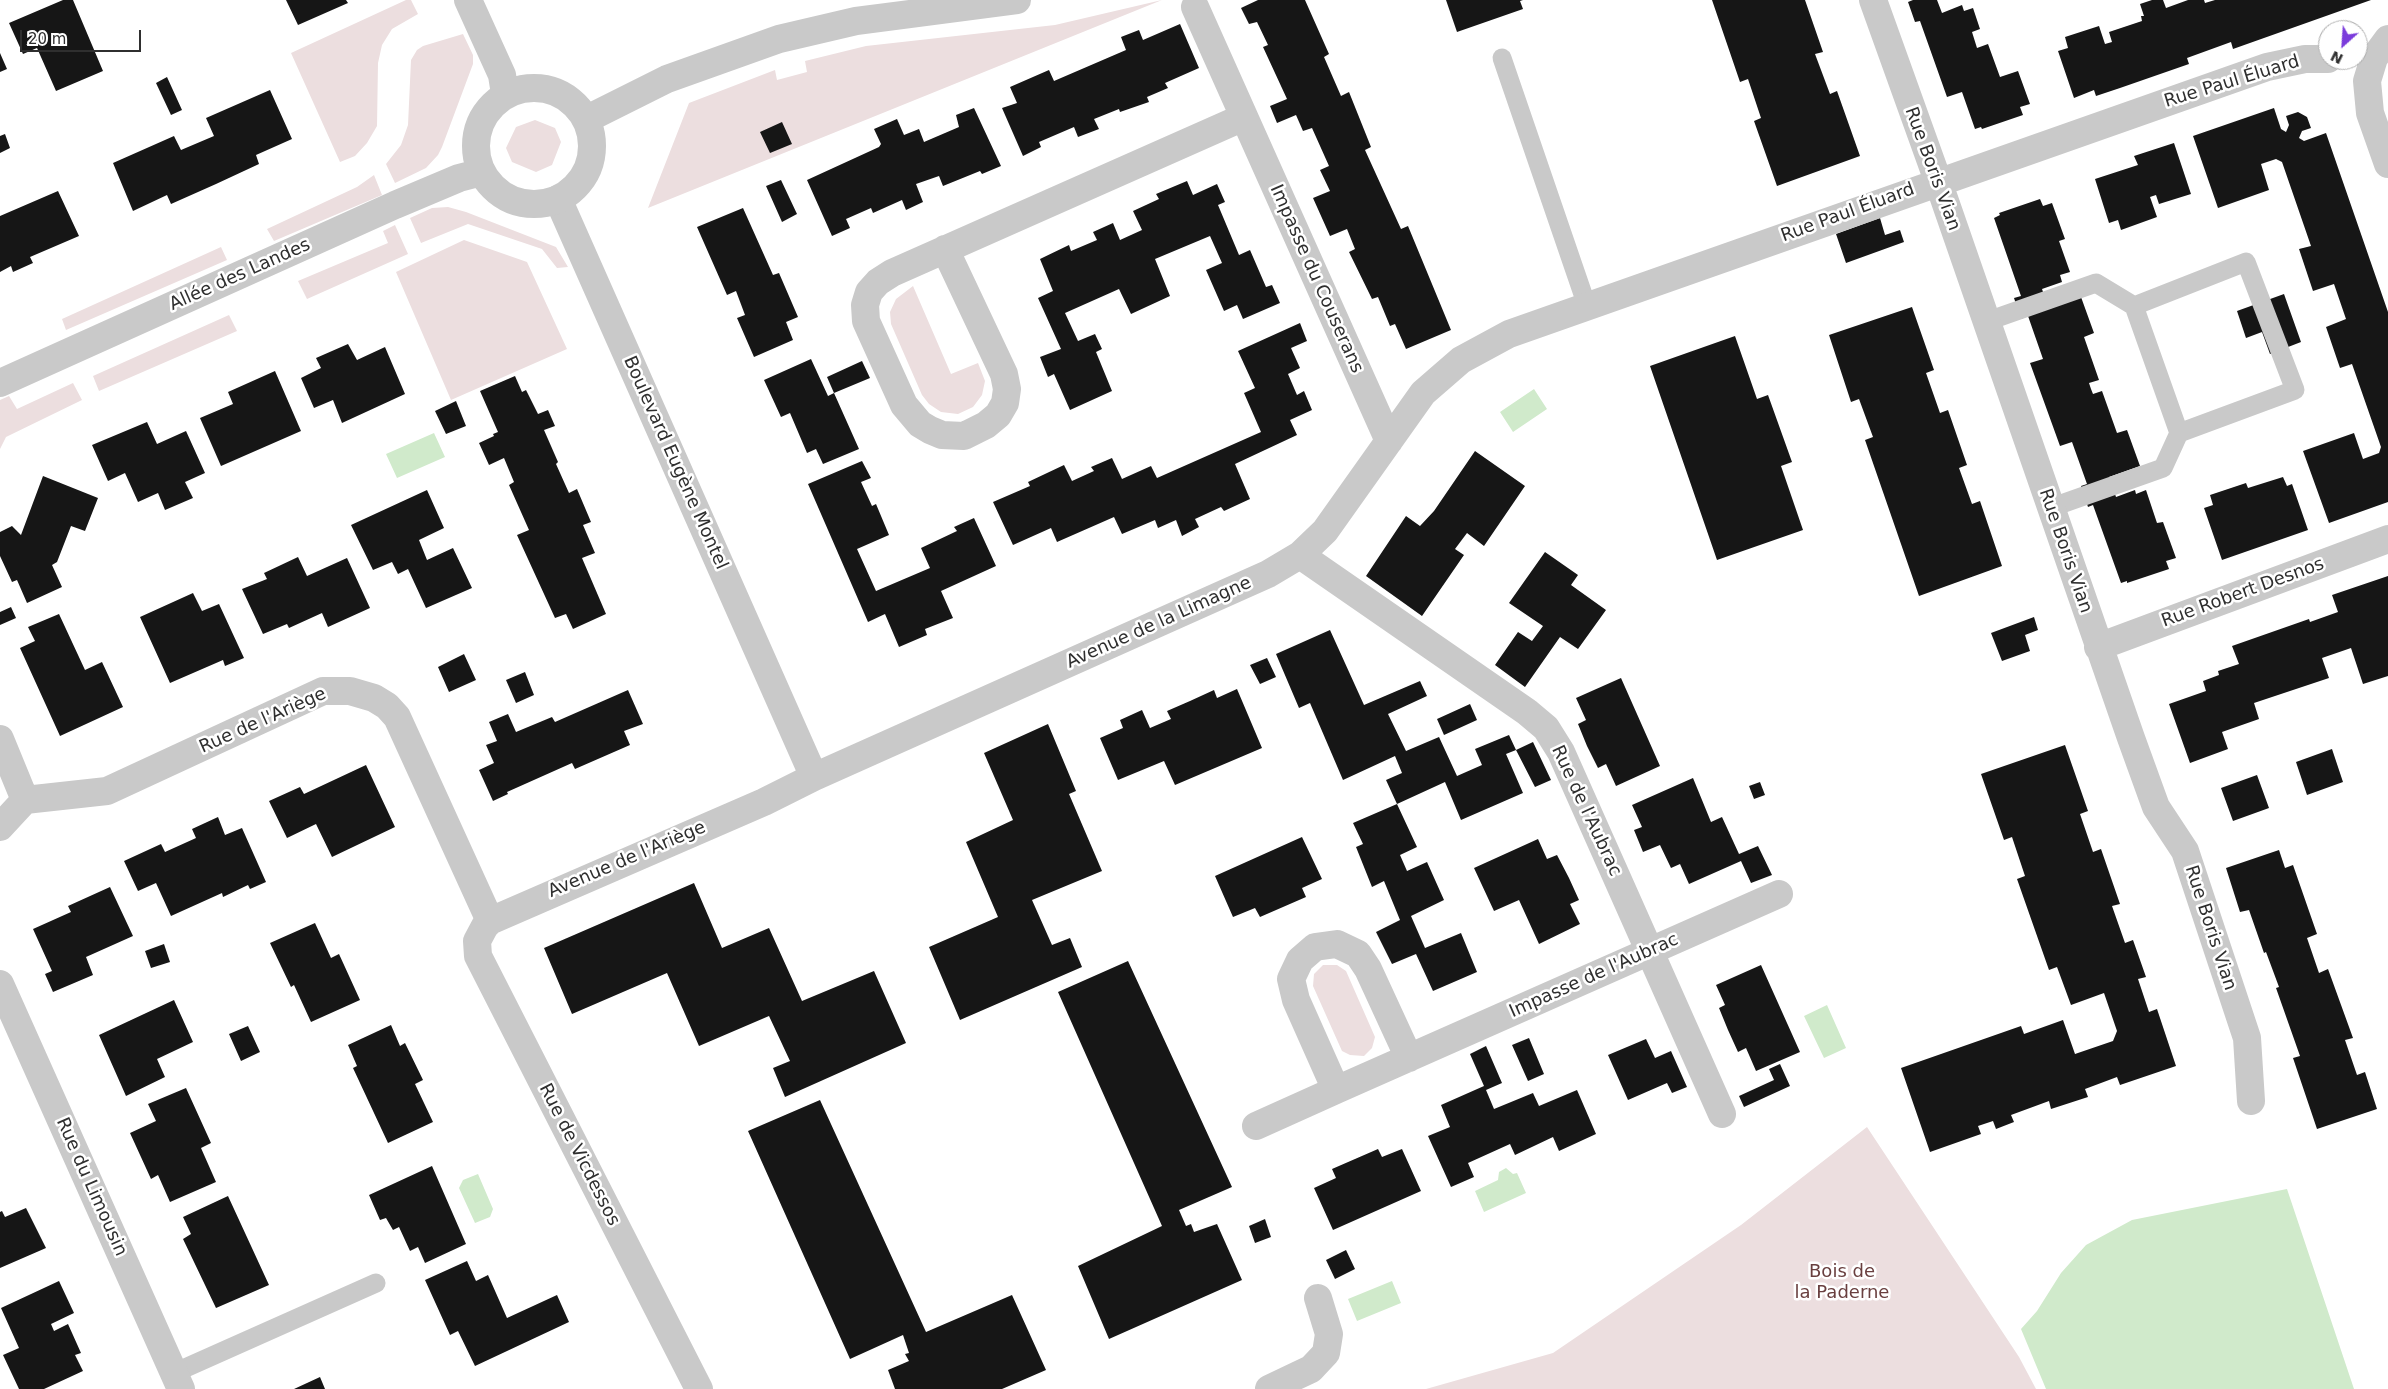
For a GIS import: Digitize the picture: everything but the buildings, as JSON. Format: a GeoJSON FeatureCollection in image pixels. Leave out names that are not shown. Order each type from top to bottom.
{"type":"FeatureCollection","features":[{"type":"Feature","properties":{"kind":"street"},"geometry":{"type":"LineString","coordinates":[[468,0],[502,75],[506,94]]}},
{"type":"Feature","properties":{"kind":"street"},"geometry":{"type":"LineString","coordinates":[[587,119],[667,79],[779,39],[856,21],[1017,0]]}},
{"type":"Feature","properties":{"kind":"street","name":"Rue Boris Vian"},"geometry":{"type":"LineString","coordinates":[[1873,0],[1938,181],[2098,648],[2156,807],[2185,851],[2247,1038],[2251,1101]]}},
{"type":"Feature","properties":{"kind":"street","name":"Impasse du Couserans"},"geometry":{"type":"LineString","coordinates":[[1195,7],[1389,441]]}},
{"type":"Feature","properties":{"kind":"street"},"geometry":{"type":"LineString","coordinates":[[2388,39],[2374,58],[2369,70],[2367,87],[2370,113],[2388,164]]}},
{"type":"Feature","properties":{"kind":"street","name":"Rue Paul Éluard"},"geometry":{"type":"LineString","coordinates":[[1389,441],[1423,393],[1461,360],[1509,334],[1938,181],[2267,67],[2305,58],[2318,59]]}},
{"type":"Feature","properties":{"kind":"street"},"geometry":{"type":"LineString","coordinates":[[528,87],[551,90],[572,101],[587,119],[593,142],[590,165],[578,186],[558,199],[541,204],[515,200],[507,197],[492,186],[482,172],[476,151],[478,129],[488,109],[506,94],[528,87]]}},
{"type":"Feature","properties":{"kind":"street"},"geometry":{"type":"LineString","coordinates":[[945,249],[1004,374],[1007,390],[1005,403],[998,415],[986,425],[964,436],[942,435],[930,430],[911,415],[904,405],[866,321],[865,305],[869,292],[878,282],[892,273],[945,249],[1244,117]]}},
{"type":"Feature","properties":{"kind":"street","name":"Allée des Landes"},"geometry":{"type":"LineString","coordinates":[[0,383],[394,205],[459,178],[482,172]]}},
{"type":"Feature","properties":{"kind":"street","name":"Boulevard Eugène Montel"},"geometry":{"type":"LineString","coordinates":[[558,199],[814,777]]}},
{"type":"Feature","properties":{"kind":"street","name":"Avenue de la Limagne"},"geometry":{"type":"LineString","coordinates":[[814,777],[1268,574],[1300,555],[1325,530],[1389,441]]}},
{"type":"Feature","properties":{"kind":"street","name":"Rue Robert Desnos"},"geometry":{"type":"LineString","coordinates":[[2098,648],[2388,539]]}},
{"type":"Feature","properties":{"kind":"street","name":"Rue de l'Aubrac"},"geometry":{"type":"LineString","coordinates":[[1300,555],[1526,712],[1546,728],[1561,752],[1722,1114]]}},
{"type":"Feature","properties":{"kind":"street","name":"Rue de l'Ariège"},"geometry":{"type":"LineString","coordinates":[[25,800],[108,791],[323,691],[350,690],[374,698],[397,717],[490,921]]}},
{"type":"Feature","properties":{"kind":"street"},"geometry":{"type":"LineString","coordinates":[[0,740],[25,800],[0,827]]}},
{"type":"Feature","properties":{"kind":"street","name":"Avenue de l'Ariège"},"geometry":{"type":"LineString","coordinates":[[490,921],[764,802],[814,777]]}},
{"type":"Feature","properties":{"kind":"street","name":"Impasse de l'Aubrac"},"geometry":{"type":"LineString","coordinates":[[1256,1126],[1779,894]]}},
{"type":"Feature","properties":{"kind":"street","name":"Rue de Vicdessos"},"geometry":{"type":"LineString","coordinates":[[490,921],[477,941],[478,956],[699,1389]]}},
{"type":"Feature","properties":{"kind":"street"},"geometry":{"type":"LineString","coordinates":[[1336,1090],[1296,1000],[1291,980],[1300,960],[1315,947],[1337,944],[1358,954],[1368,969],[1409,1058]]}},
{"type":"Feature","properties":{"kind":"street","name":"Rue du Limousin"},"geometry":{"type":"LineString","coordinates":[[0,984],[178,1381]]}},
{"type":"Feature","properties":{"kind":"street"},"geometry":{"type":"LineString","coordinates":[[1269,1389],[1311,1369],[1326,1353],[1329,1334],[1318,1298]]}},
{"type":"Feature","properties":{"kind":"lane"},"geometry":{"type":"LineString","coordinates":[[1502,58],[1587,306]]}},
{"type":"Feature","properties":{"kind":"lane"},"geometry":{"type":"LineString","coordinates":[[2134,306],[2246,262],[2295,390],[2179,433]]}},
{"type":"Feature","properties":{"kind":"lane"},"geometry":{"type":"LineString","coordinates":[[1985,322],[2096,283],[2134,306],[2179,433],[2163,468],[2050,508]]}},
{"type":"Feature","properties":{"kind":"lane"},"geometry":{"type":"LineString","coordinates":[[178,1381],[376,1283]]}},
{"type":"Feature","properties":{"kind":"green space"},"geometry":{"type":"Polygon","coordinates":[[[406,0],[411,0],[418,14],[392,29],[382,45],[378,63],[377,126],[367,143],[355,156],[340,162],[291,53],[406,0]]]}},
{"type":"Feature","properties":{"kind":"green space"},"geometry":{"type":"Polygon","coordinates":[[[1162,0],[648,208],[689,103],[775,70],[777,80],[807,72],[805,61],[866,46],[1055,25],[1162,0]]]}},
{"type":"Feature","properties":{"kind":"green space"},"geometry":{"type":"Polygon","coordinates":[[[463,34],[473,55],[473,64],[442,147],[438,155],[426,168],[395,183],[386,164],[401,145],[408,125],[411,60],[417,50],[423,46],[463,34]]]}},
{"type":"Feature","properties":{"kind":"green space"},"geometry":{"type":"Polygon","coordinates":[[[535,120],[555,128],[561,142],[552,165],[536,172],[512,162],[506,148],[516,127],[535,120]]]}},
{"type":"Feature","properties":{"kind":"green space"},"geometry":{"type":"Polygon","coordinates":[[[374,175],[382,195],[274,241],[267,229],[357,187],[374,175]]]}},
{"type":"Feature","properties":{"kind":"green space"},"geometry":{"type":"Polygon","coordinates":[[[448,207],[466,212],[556,247],[568,267],[557,268],[542,249],[468,224],[421,243],[410,218],[432,208],[448,207]]]}},
{"type":"Feature","properties":{"kind":"green space"},"geometry":{"type":"Polygon","coordinates":[[[395,225],[408,254],[307,299],[298,281],[388,243],[383,231],[395,225]]]}},
{"type":"Feature","properties":{"kind":"green space"},"geometry":{"type":"Polygon","coordinates":[[[464,240],[527,262],[567,349],[451,400],[396,272],[464,240]]]}},
{"type":"Feature","properties":{"kind":"green space"},"geometry":{"type":"Polygon","coordinates":[[[221,247],[227,260],[66,330],[62,319],[221,247]]]}},
{"type":"Feature","properties":{"kind":"green space"},"geometry":{"type":"Polygon","coordinates":[[[913,286],[951,374],[978,363],[985,381],[982,395],[973,407],[958,414],[941,412],[929,404],[922,395],[891,324],[890,312],[896,299],[913,286]]]}},
{"type":"Feature","properties":{"kind":"green space"},"geometry":{"type":"Polygon","coordinates":[[[229,315],[237,331],[99,391],[93,376],[229,315]]]}},
{"type":"Feature","properties":{"kind":"green space"},"geometry":{"type":"Polygon","coordinates":[[[73,383],[82,400],[6,437],[0,449],[0,400],[9,396],[17,409],[73,383]]]}},
{"type":"Feature","properties":{"kind":"green space"},"geometry":{"type":"Polygon","coordinates":[[[1323,965],[1337,965],[1346,971],[1375,1037],[1372,1048],[1364,1056],[1350,1055],[1342,1051],[1313,986],[1314,974],[1323,965]]]}},
{"type":"Feature","properties":{"kind":"green space","name":"Bois de la Paderne"},"geometry":{"type":"Polygon","coordinates":[[[1867,1127],[2019,1357],[2036,1389],[1426,1389],[1553,1353],[1741,1225],[1867,1127]]]}},
{"type":"Feature","properties":{"kind":"shaded area"},"geometry":{"type":"Polygon","coordinates":[[[1534,389],[1547,409],[1513,432],[1500,412],[1534,389]]]}},
{"type":"Feature","properties":{"kind":"shaded area"},"geometry":{"type":"Polygon","coordinates":[[[434,433],[445,457],[397,478],[386,454],[434,433]]]}},
{"type":"Feature","properties":{"kind":"shaded area"},"geometry":{"type":"Polygon","coordinates":[[[1827,1005],[1846,1048],[1824,1058],[1804,1016],[1827,1005]]]}},
{"type":"Feature","properties":{"kind":"shaded area"},"geometry":{"type":"Polygon","coordinates":[[[1506,1168],[1513,1174],[1517,1173],[1526,1193],[1484,1212],[1475,1191],[1498,1180],[1499,1172],[1506,1168]]]}},
{"type":"Feature","properties":{"kind":"shaded area"},"geometry":{"type":"Polygon","coordinates":[[[478,1174],[493,1209],[490,1217],[475,1223],[459,1188],[463,1180],[478,1174]]]}},
{"type":"Feature","properties":{"kind":"shaded area"},"geometry":{"type":"Polygon","coordinates":[[[2287,1189],[2354,1389],[2046,1389],[2021,1329],[2037,1311],[2061,1273],[2086,1245],[2132,1220],[2287,1189]]]}},
{"type":"Feature","properties":{"kind":"shaded area"},"geometry":{"type":"Polygon","coordinates":[[[1392,1281],[1401,1303],[1357,1321],[1348,1299],[1392,1281]]]}}]}
